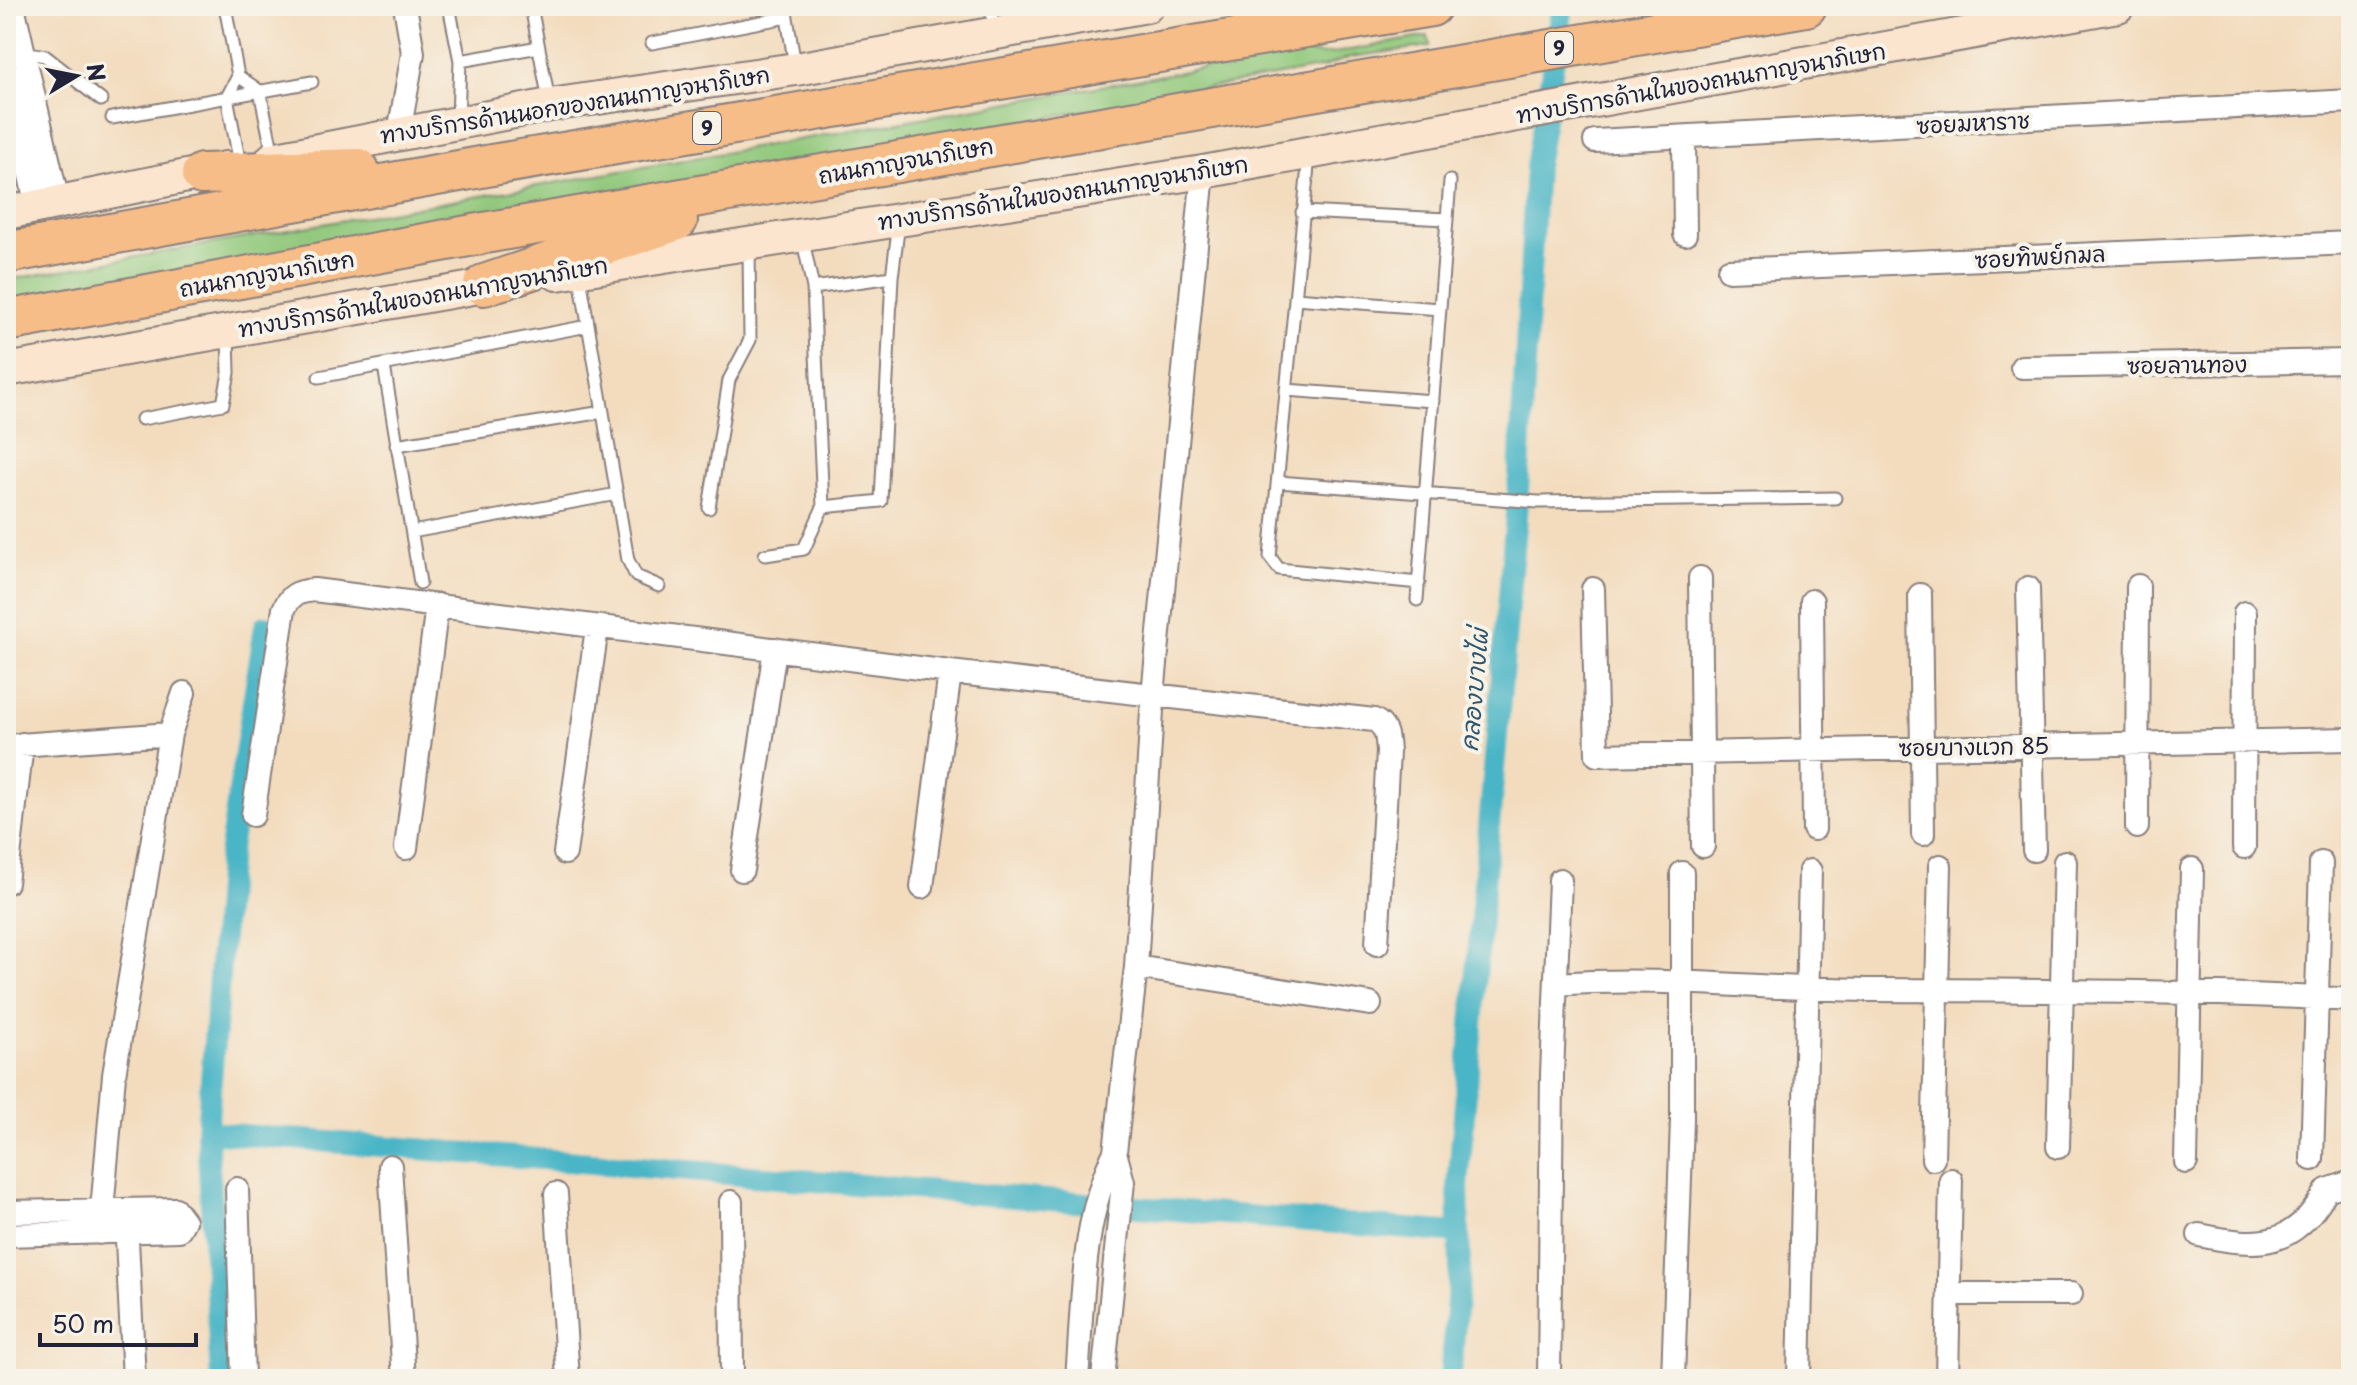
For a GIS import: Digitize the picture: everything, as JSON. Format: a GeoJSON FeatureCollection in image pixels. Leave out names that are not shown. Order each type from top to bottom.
{"type":"FeatureCollection","features":[{"type":"Feature","properties":{"kind":"highway","name":"ถนนกาญจนาภิเษก"},"geometry":{"type":"LineString","coordinates":[[6,321],[1418,71],[1806,6]]}},
{"type":"Feature","properties":{"kind":"highway","name":"9"},"geometry":{"type":"LineString","coordinates":[[6,253],[492,165],[1420,8]]}},
{"type":"Feature","properties":{"kind":"highway"},"geometry":{"type":"LineString","coordinates":[[202,174],[492,165]]}},
{"type":"Feature","properties":{"kind":"highway"},"geometry":{"type":"LineString","coordinates":[[484,285],[794,181]]}},
{"type":"Feature","properties":{"kind":"main road","name":"ทางบริการด้านนอกของถนนกาญจนาภิเษก"},"geometry":{"type":"LineString","coordinates":[[6,213],[550,105],[796,69],[993,19],[1147,6]]}},
{"type":"Feature","properties":{"kind":"main road","name":"ทางบริการด้านในของถนนกาญจนาภิเษก"},"geometry":{"type":"LineString","coordinates":[[6,370],[484,285],[1203,172],[2118,6]]}},
{"type":"Feature","properties":{"kind":"street"},"geometry":{"type":"LineString","coordinates":[[399,133],[413,53],[405,6]]}},
{"type":"Feature","properties":{"kind":"street"},"geometry":{"type":"LineString","coordinates":[[11,11],[24,52],[48,204]]}},
{"type":"Feature","properties":{"kind":"street"},"geometry":{"type":"LineString","coordinates":[[6,72],[48,204]]}},
{"type":"Feature","properties":{"kind":"street","name":"ซอยมหาราช"},"geometry":{"type":"LineString","coordinates":[[1595,141],[2351,101]]}},
{"type":"Feature","properties":{"kind":"street"},"geometry":{"type":"LineString","coordinates":[[1684,137],[1685,234]]}},
{"type":"Feature","properties":{"kind":"street"},"geometry":{"type":"LineString","coordinates":[[1103,1379],[1116,1225],[1112,1180],[1136,967],[1153,695],[1203,172]]}},
{"type":"Feature","properties":{"kind":"street","name":"ซอยทิพย์กมล"},"geometry":{"type":"LineString","coordinates":[[1729,270],[2351,243]]}},
{"type":"Feature","properties":{"kind":"street","name":"ซอยลานทอง"},"geometry":{"type":"LineString","coordinates":[[2022,367],[2351,361]]}},
{"type":"Feature","properties":{"kind":"street"},"geometry":{"type":"LineString","coordinates":[[1700,578],[1699,753],[1703,846]]}},
{"type":"Feature","properties":{"kind":"street"},"geometry":{"type":"LineString","coordinates":[[2137,827],[2138,586]]}},
{"type":"Feature","properties":{"kind":"street"},"geometry":{"type":"LineString","coordinates":[[2028,588],[2034,850]]}},
{"type":"Feature","properties":{"kind":"street","name":"ซอยบางแวก 85"},"geometry":{"type":"LineString","coordinates":[[1593,589],[1597,755],[2351,739]]}},
{"type":"Feature","properties":{"kind":"street"},"geometry":{"type":"LineString","coordinates":[[253,815],[284,609],[290,597],[314,590],[597,628],[1382,724],[1387,735],[1388,752],[1377,944]]}},
{"type":"Feature","properties":{"kind":"street"},"geometry":{"type":"LineString","coordinates":[[1920,595],[1923,834]]}},
{"type":"Feature","properties":{"kind":"street"},"geometry":{"type":"LineString","coordinates":[[1812,601],[1814,829]]}},
{"type":"Feature","properties":{"kind":"street"},"geometry":{"type":"LineString","coordinates":[[406,848],[437,605]]}},
{"type":"Feature","properties":{"kind":"street"},"geometry":{"type":"LineString","coordinates":[[2244,847],[2245,613]]}},
{"type":"Feature","properties":{"kind":"street"},"geometry":{"type":"LineString","coordinates":[[565,853],[597,628]]}},
{"type":"Feature","properties":{"kind":"street"},"geometry":{"type":"LineString","coordinates":[[742,870],[775,649]]}},
{"type":"Feature","properties":{"kind":"street"},"geometry":{"type":"LineString","coordinates":[[922,887],[950,672]]}},
{"type":"Feature","properties":{"kind":"street"},"geometry":{"type":"LineString","coordinates":[[100,1222],[114,1075],[170,734],[184,693]]}},
{"type":"Feature","properties":{"kind":"street"},"geometry":{"type":"LineString","coordinates":[[6,883],[14,745],[170,734]]}},
{"type":"Feature","properties":{"kind":"street"},"geometry":{"type":"LineString","coordinates":[[2058,1147],[2065,862]]}},
{"type":"Feature","properties":{"kind":"street"},"geometry":{"type":"LineString","coordinates":[[2312,1159],[2321,863]]}},
{"type":"Feature","properties":{"kind":"street"},"geometry":{"type":"LineString","coordinates":[[1933,1159],[1940,866]]}},
{"type":"Feature","properties":{"kind":"street"},"geometry":{"type":"LineString","coordinates":[[2186,1162],[2192,869]]}},
{"type":"Feature","properties":{"kind":"street"},"geometry":{"type":"LineString","coordinates":[[1799,1379],[1810,871]]}},
{"type":"Feature","properties":{"kind":"street"},"geometry":{"type":"LineString","coordinates":[[1673,1379],[1682,873]]}},
{"type":"Feature","properties":{"kind":"street"},"geometry":{"type":"LineString","coordinates":[[1549,1379],[1552,1074],[1560,880]]}},
{"type":"Feature","properties":{"kind":"street"},"geometry":{"type":"LineString","coordinates":[[1136,967],[1370,1004]]}},
{"type":"Feature","properties":{"kind":"street"},"geometry":{"type":"LineString","coordinates":[[1557,984],[1682,982],[1937,990],[2190,992],[2351,1000]]}},
{"type":"Feature","properties":{"kind":"street"},"geometry":{"type":"LineString","coordinates":[[390,1166],[404,1379]]}},
{"type":"Feature","properties":{"kind":"street"},"geometry":{"type":"LineString","coordinates":[[1094,1379],[1078,1379],[1086,1270],[1093,1223],[1112,1180]]}},
{"type":"Feature","properties":{"kind":"street"},"geometry":{"type":"LineString","coordinates":[[1947,1379],[1951,1180]]}},
{"type":"Feature","properties":{"kind":"street"},"geometry":{"type":"LineString","coordinates":[[2199,1235],[2230,1241],[2286,1237],[2310,1218],[2327,1190],[2351,1182]]}},
{"type":"Feature","properties":{"kind":"street"},"geometry":{"type":"LineString","coordinates":[[237,1189],[243,1379]]}},
{"type":"Feature","properties":{"kind":"street"},"geometry":{"type":"LineString","coordinates":[[556,1194],[568,1379]]}},
{"type":"Feature","properties":{"kind":"street"},"geometry":{"type":"LineString","coordinates":[[731,1202],[732,1379]]}},
{"type":"Feature","properties":{"kind":"street"},"geometry":{"type":"LineString","coordinates":[[6,1212],[126,1222],[134,1379]]}},
{"type":"Feature","properties":{"kind":"street"},"geometry":{"type":"LineString","coordinates":[[6,1235],[100,1222]]}},
{"type":"Feature","properties":{"kind":"street"},"geometry":{"type":"LineString","coordinates":[[1086,1270],[1112,1274]]}},
{"type":"Feature","properties":{"kind":"street"},"geometry":{"type":"LineString","coordinates":[[1950,1294],[2071,1294]]}},
{"type":"Feature","properties":{"kind":"lane"},"geometry":{"type":"LineString","coordinates":[[225,6],[238,76],[227,97],[241,165]]}},
{"type":"Feature","properties":{"kind":"lane"},"geometry":{"type":"LineString","coordinates":[[449,6],[460,61],[458,123]]}},
{"type":"Feature","properties":{"kind":"lane"},"geometry":{"type":"LineString","coordinates":[[531,6],[550,105]]}},
{"type":"Feature","properties":{"kind":"lane"},"geometry":{"type":"LineString","coordinates":[[652,43],[786,11],[796,69]]}},
{"type":"Feature","properties":{"kind":"lane"},"geometry":{"type":"LineString","coordinates":[[460,61],[539,47]]}},
{"type":"Feature","properties":{"kind":"lane"},"geometry":{"type":"LineString","coordinates":[[24,52],[45,56],[101,100]]}},
{"type":"Feature","properties":{"kind":"lane"},"geometry":{"type":"LineString","coordinates":[[238,76],[260,91],[274,159]]}},
{"type":"Feature","properties":{"kind":"lane"},"geometry":{"type":"LineString","coordinates":[[112,118],[312,82]]}},
{"type":"Feature","properties":{"kind":"lane"},"geometry":{"type":"LineString","coordinates":[[1309,153],[1270,557],[1274,567],[1419,583]]}},
{"type":"Feature","properties":{"kind":"lane"},"geometry":{"type":"LineString","coordinates":[[1417,600],[1450,181]]}},
{"type":"Feature","properties":{"kind":"lane"},"geometry":{"type":"LineString","coordinates":[[1302,212],[1447,219]]}},
{"type":"Feature","properties":{"kind":"lane"},"geometry":{"type":"LineString","coordinates":[[823,507],[881,501],[892,277],[899,218]]}},
{"type":"Feature","properties":{"kind":"lane"},"geometry":{"type":"LineString","coordinates":[[765,555],[804,549],[823,507],[813,288],[801,235]]}},
{"type":"Feature","properties":{"kind":"lane"},"geometry":{"type":"LineString","coordinates":[[709,508],[729,380],[750,340],[749,243]]}},
{"type":"Feature","properties":{"kind":"lane"},"geometry":{"type":"LineString","coordinates":[[579,271],[631,569],[643,582],[659,586]]}},
{"type":"Feature","properties":{"kind":"lane"},"geometry":{"type":"LineString","coordinates":[[813,288],[892,277]]}},
{"type":"Feature","properties":{"kind":"lane"},"geometry":{"type":"LineString","coordinates":[[1295,298],[1440,309]]}},
{"type":"Feature","properties":{"kind":"lane"},"geometry":{"type":"LineString","coordinates":[[319,377],[588,326]]}},
{"type":"Feature","properties":{"kind":"lane"},"geometry":{"type":"LineString","coordinates":[[142,419],[223,404],[229,373],[228,331]]}},
{"type":"Feature","properties":{"kind":"lane"},"geometry":{"type":"LineString","coordinates":[[384,366],[420,583]]}},
{"type":"Feature","properties":{"kind":"lane"},"geometry":{"type":"LineString","coordinates":[[1286,390],[1433,401]]}},
{"type":"Feature","properties":{"kind":"lane"},"geometry":{"type":"LineString","coordinates":[[396,445],[603,412]]}},
{"type":"Feature","properties":{"kind":"lane"},"geometry":{"type":"LineString","coordinates":[[1278,482],[1426,496],[1538,502],[1835,498]]}},
{"type":"Feature","properties":{"kind":"lane"},"geometry":{"type":"LineString","coordinates":[[412,532],[617,494]]}},
{"type":"Feature","properties":{"kind":"green space"},"geometry":{"type":"Polygon","coordinates":[[[1428,36],[1430,46],[1351,57],[1324,67],[6,307],[6,280],[1299,51],[1323,55],[1428,36]]]}},
{"type":"Feature","properties":{"kind":"waterway","name":"คลองบางไผ่"},"geometry":{"type":"LineString","coordinates":[[1450,1379],[1460,1266],[1458,1186],[1518,491],[1536,167],[1563,6]]}},
{"type":"Feature","properties":{"kind":"waterway"},"geometry":{"type":"LineString","coordinates":[[221,1379],[207,1132],[228,862],[265,626]]}},
{"type":"Feature","properties":{"kind":"waterway"},"geometry":{"type":"LineString","coordinates":[[207,1132],[1459,1233]]}}]}
